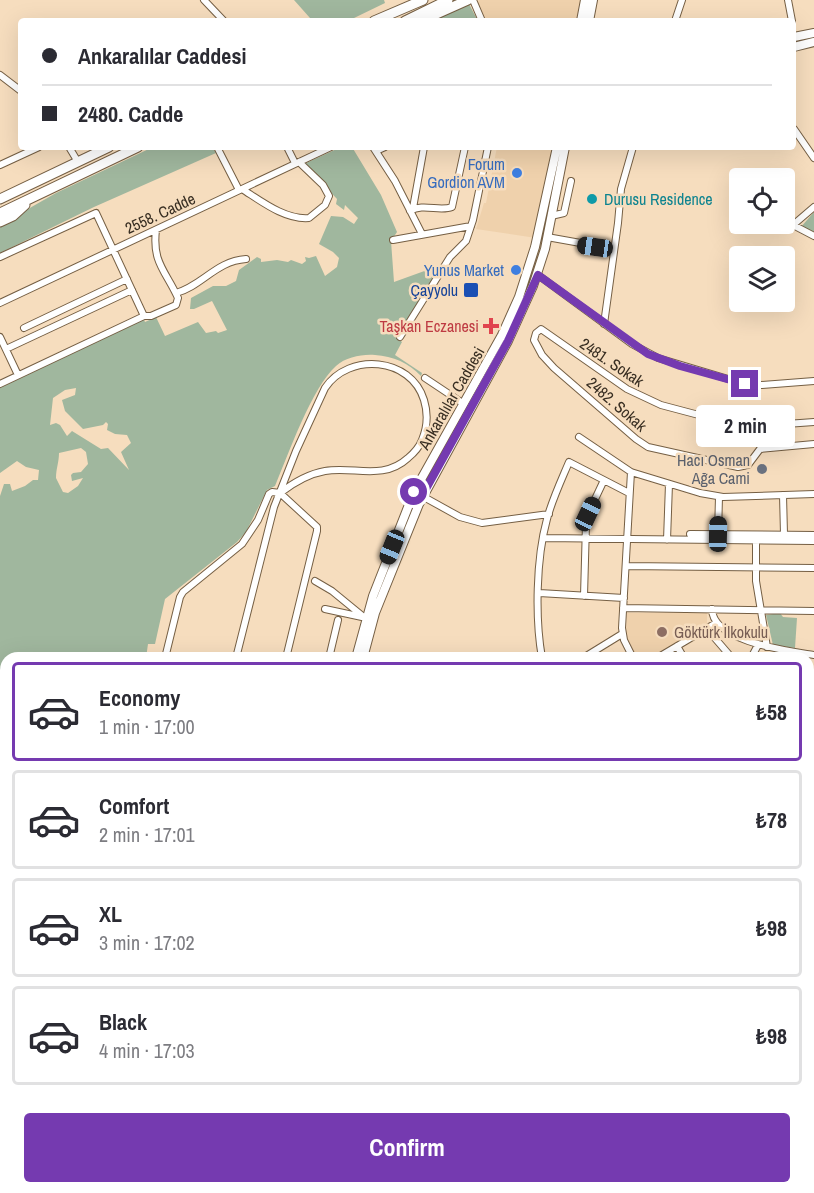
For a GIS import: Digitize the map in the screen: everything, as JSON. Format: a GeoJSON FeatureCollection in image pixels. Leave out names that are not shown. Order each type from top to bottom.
{"type":"FeatureCollection","features":[{"type":"Feature","properties":{"kind":"highway"},"geometry":{"type":"LineString","coordinates":[[374,18],[376,14],[408,0]]}},
{"type":"Feature","properties":{"kind":"highway"},"geometry":{"type":"LineString","coordinates":[[420,17],[448,0]]}},
{"type":"Feature","properties":{"kind":"highway"},"geometry":{"type":"LineString","coordinates":[[420,17],[468,0]]}},
{"type":"Feature","properties":{"kind":"highway"},"geometry":{"type":"LineString","coordinates":[[380,18],[422,1]]}},
{"type":"Feature","properties":{"kind":"highway"},"geometry":{"type":"LineString","coordinates":[[0,199],[103,150]]}},
{"type":"Feature","properties":{"kind":"highway"},"geometry":{"type":"LineString","coordinates":[[0,213],[132,150]]}},
{"type":"Feature","properties":{"kind":"highway"},"geometry":{"type":"LineString","coordinates":[[0,191],[29,184]]}},
{"type":"Feature","properties":{"kind":"highway"},"geometry":{"type":"LineString","coordinates":[[0,222],[13,216],[33,199]]}},
{"type":"Feature","properties":{"kind":"main road"},"geometry":{"type":"LineString","coordinates":[[582,18],[585,0]]}},
{"type":"Feature","properties":{"kind":"main road"},"geometry":{"type":"LineString","coordinates":[[590,18],[593,0]]}},
{"type":"Feature","properties":{"kind":"main road"},"geometry":{"type":"LineString","coordinates":[[796,34],[814,33]]}},
{"type":"Feature","properties":{"kind":"main road"},"geometry":{"type":"LineString","coordinates":[[796,46],[814,42]]}},
{"type":"Feature","properties":{"kind":"main road","name":"Ankaralılar Caddesi"},"geometry":{"type":"LineString","coordinates":[[357,652],[365,618],[414,492],[424,471],[500,347],[528,269],[543,215],[556,150]]}},
{"type":"Feature","properties":{"kind":"main road","name":"Ankaralılar Caddesi"},"geometry":{"type":"LineString","coordinates":[[365,652],[375,613],[422,496],[538,275],[565,150]]}},
{"type":"Feature","properties":{"kind":"main road"},"geometry":{"type":"LineString","coordinates":[[528,269],[538,275]]}},
{"type":"Feature","properties":{"kind":"main road"},"geometry":{"type":"LineString","coordinates":[[414,492],[422,496]]}},
{"type":"Feature","properties":{"kind":"street"},"geometry":{"type":"LineString","coordinates":[[204,0],[221,18]]}},
{"type":"Feature","properties":{"kind":"street"},"geometry":{"type":"LineString","coordinates":[[473,0],[481,18]]}},
{"type":"Feature","properties":{"kind":"street"},"geometry":{"type":"LineString","coordinates":[[676,18],[682,0]]}},
{"type":"Feature","properties":{"kind":"street"},"geometry":{"type":"LineString","coordinates":[[788,0],[791,18]]}},
{"type":"Feature","properties":{"kind":"street"},"geometry":{"type":"LineString","coordinates":[[0,75],[18,89]]}},
{"type":"Feature","properties":{"kind":"street"},"geometry":{"type":"LineString","coordinates":[[796,132],[814,158]]}},
{"type":"Feature","properties":{"kind":"street"},"geometry":{"type":"LineString","coordinates":[[0,165],[32,150]]}},
{"type":"Feature","properties":{"kind":"street"},"geometry":{"type":"LineString","coordinates":[[71,150],[78,162]]}},
{"type":"Feature","properties":{"kind":"street"},"geometry":{"type":"LineString","coordinates":[[219,150],[241,189],[274,208],[294,216],[309,218],[325,205],[329,196],[323,185],[297,162],[289,150]]}},
{"type":"Feature","properties":{"kind":"street","name":"2558. Cadde"},"geometry":{"type":"LineString","coordinates":[[0,303],[324,150]]}},
{"type":"Feature","properties":{"kind":"street"},"geometry":{"type":"LineString","coordinates":[[375,150],[412,209],[422,234]]}},
{"type":"Feature","properties":{"kind":"street"},"geometry":{"type":"LineString","coordinates":[[412,209],[423,150]]}},
{"type":"Feature","properties":{"kind":"street"},"geometry":{"type":"LineString","coordinates":[[412,209],[449,209],[452,207],[464,150]]}},
{"type":"Feature","properties":{"kind":"street"},"geometry":{"type":"LineString","coordinates":[[400,338],[450,257],[466,241],[487,150]]}},
{"type":"Feature","properties":{"kind":"street"},"geometry":{"type":"LineString","coordinates":[[604,324],[623,176],[632,150]]}},
{"type":"Feature","properties":{"kind":"street"},"geometry":{"type":"LineString","coordinates":[[551,216],[564,213],[571,181]]}},
{"type":"Feature","properties":{"kind":"street"},"geometry":{"type":"LineString","coordinates":[[814,207],[793,225],[814,236]]}},
{"type":"Feature","properties":{"kind":"street"},"geometry":{"type":"LineString","coordinates":[[0,257],[96,213],[144,316]]}},
{"type":"Feature","properties":{"kind":"street"},"geometry":{"type":"LineString","coordinates":[[393,240],[471,226]]}},
{"type":"Feature","properties":{"kind":"street"},"geometry":{"type":"LineString","coordinates":[[0,384],[144,316],[151,316],[176,305],[178,298],[176,293],[156,255],[154,247],[156,230]]}},
{"type":"Feature","properties":{"kind":"street"},"geometry":{"type":"LineString","coordinates":[[547,237],[614,249]]}},
{"type":"Feature","properties":{"kind":"street"},"geometry":{"type":"LineString","coordinates":[[176,293],[192,286],[222,265],[246,259]]}},
{"type":"Feature","properties":{"kind":"street"},"geometry":{"type":"LineString","coordinates":[[538,275],[648,354],[725,379],[754,385],[814,381]]}},
{"type":"Feature","properties":{"kind":"street"},"geometry":{"type":"LineString","coordinates":[[24,328],[127,279]]}},
{"type":"Feature","properties":{"kind":"street"},"geometry":{"type":"LineString","coordinates":[[6,349],[132,290]]}},
{"type":"Feature","properties":{"kind":"street","name":"2481. Sokak"},"geometry":{"type":"LineString","coordinates":[[541,329],[627,389],[653,402],[744,427],[814,422]]}},
{"type":"Feature","properties":{"kind":"street","name":"2482. Sokak"},"geometry":{"type":"LineString","coordinates":[[541,329],[536,333],[534,339],[545,359],[648,447],[738,467],[748,465],[760,448],[814,444]]}},
{"type":"Feature","properties":{"kind":"street"},"geometry":{"type":"LineString","coordinates":[[0,337],[18,375]]}},
{"type":"Feature","properties":{"kind":"street"},"geometry":{"type":"LineString","coordinates":[[237,652],[266,534],[280,493],[296,451],[325,388],[335,376],[355,366],[376,364],[396,368],[414,382],[425,401],[427,421],[418,448],[406,461],[391,470],[380,472],[330,471],[315,474],[300,480],[280,493]]}},
{"type":"Feature","properties":{"kind":"street"},"geometry":{"type":"LineString","coordinates":[[425,378],[464,404]]}},
{"type":"Feature","properties":{"kind":"street"},"geometry":{"type":"LineString","coordinates":[[579,437],[631,472],[719,497],[814,494]]}},
{"type":"Feature","properties":{"kind":"street"},"geometry":{"type":"LineString","coordinates":[[541,652],[538,632],[543,538],[549,514],[569,462],[629,493]]}},
{"type":"Feature","properties":{"kind":"street"},"geometry":{"type":"LineString","coordinates":[[630,652],[622,634],[631,472]]}},
{"type":"Feature","properties":{"kind":"street"},"geometry":{"type":"LineString","coordinates":[[584,596],[584,539],[588,514],[604,480]]}},
{"type":"Feature","properties":{"kind":"street"},"geometry":{"type":"LineString","coordinates":[[667,540],[669,484]]}},
{"type":"Feature","properties":{"kind":"street"},"geometry":{"type":"LineString","coordinates":[[166,652],[178,602],[183,592],[242,544],[258,520],[270,492],[280,493],[317,527],[287,652]]}},
{"type":"Feature","properties":{"kind":"street"},"geometry":{"type":"LineString","coordinates":[[783,495],[784,534]]}},
{"type":"Feature","properties":{"kind":"street"},"geometry":{"type":"LineString","coordinates":[[422,496],[460,517],[482,523],[549,514]]}},
{"type":"Feature","properties":{"kind":"street"},"geometry":{"type":"LineString","coordinates":[[718,534],[719,497]]}},
{"type":"Feature","properties":{"kind":"street"},"geometry":{"type":"LineString","coordinates":[[690,534],[718,534],[756,540],[814,541]]}},
{"type":"Feature","properties":{"kind":"street"},"geometry":{"type":"LineString","coordinates":[[543,538],[667,540],[784,534],[814,535]]}},
{"type":"Feature","properties":{"kind":"street"},"geometry":{"type":"LineString","coordinates":[[756,540],[755,568],[767,647]]}},
{"type":"Feature","properties":{"kind":"street"},"geometry":{"type":"LineString","coordinates":[[626,566],[814,568]]}},
{"type":"Feature","properties":{"kind":"street"},"geometry":{"type":"LineString","coordinates":[[315,581],[328,588],[365,618]]}},
{"type":"Feature","properties":{"kind":"street"},"geometry":{"type":"LineString","coordinates":[[539,593],[624,598]]}},
{"type":"Feature","properties":{"kind":"street"},"geometry":{"type":"LineString","coordinates":[[623,608],[814,611]]}},
{"type":"Feature","properties":{"kind":"street"},"geometry":{"type":"LineString","coordinates":[[326,609],[365,618]]}},
{"type":"Feature","properties":{"kind":"street"},"geometry":{"type":"LineString","coordinates":[[712,609],[712,617],[717,623],[737,635],[758,645],[784,652]]}},
{"type":"Feature","properties":{"kind":"street"},"geometry":{"type":"LineString","coordinates":[[330,652],[338,620]]}},
{"type":"Feature","properties":{"kind":"street"},"geometry":{"type":"LineString","coordinates":[[668,652],[717,623]]}},
{"type":"Feature","properties":{"kind":"street"},"geometry":{"type":"LineString","coordinates":[[707,629],[727,652]]}},
{"type":"Feature","properties":{"kind":"street"},"geometry":{"type":"LineString","coordinates":[[595,652],[622,634]]}},
{"type":"Feature","properties":{"kind":"street"},"geometry":{"type":"LineString","coordinates":[[754,652],[758,645]]}},
{"type":"Feature","properties":{"kind":"street"},"geometry":{"type":"LineString","coordinates":[[678,646],[681,652]]}},
{"type":"Feature","properties":{"kind":"shaded area"},"geometry":{"type":"Polygon","coordinates":[[[479,0],[582,0],[579,18],[483,18],[477,4],[479,0]]]}},
{"type":"Feature","properties":{"kind":"shaded area","name":"Forum Gordion AVM"},"geometry":{"type":"Polygon","coordinates":[[[496,150],[551,150],[554,152],[536,238],[476,229],[484,203],[486,203],[496,150]]]}},
{"type":"Feature","properties":{"kind":"shaded area","name":"Göktürk İlkokulu"},"geometry":{"type":"Polygon","coordinates":[[[627,613],[707,613],[707,626],[663,652],[633,652],[626,639],[627,613]]]}},
{"type":"Feature","properties":{"kind":"green space"},"geometry":{"type":"Polygon","coordinates":[[[294,0],[384,0],[385,3],[354,18],[310,18],[294,0]]]}},
{"type":"Feature","properties":{"kind":"green space"},"geometry":{"type":"Polygon","coordinates":[[[469,4],[476,18],[437,18],[469,4]]]}},
{"type":"Feature","properties":{"kind":"green space"},"geometry":{"type":"Polygon","coordinates":[[[147,150],[214,150],[216,153],[94,207],[0,253],[0,225],[56,193],[147,150]]]}},
{"type":"Feature","properties":{"kind":"green space"},"geometry":{"type":"Polygon","coordinates":[[[334,150],[354,150],[381,195],[397,232],[391,241],[394,282],[441,265],[397,338],[402,342],[395,355],[422,373],[421,376],[406,364],[382,356],[354,357],[336,366],[318,389],[275,486],[267,490],[246,532],[237,542],[165,599],[155,644],[148,644],[147,652],[0,652],[0,496],[4,484],[10,484],[12,491],[33,480],[38,480],[39,470],[26,467],[17,461],[0,473],[0,387],[143,318],[145,322],[156,317],[165,336],[198,322],[206,333],[227,330],[212,301],[190,309],[191,298],[213,286],[226,286],[236,281],[239,270],[257,257],[261,259],[261,262],[291,260],[302,264],[306,261],[305,257],[316,256],[325,276],[337,267],[339,258],[319,244],[331,216],[343,217],[354,224],[358,218],[345,205],[344,210],[336,204],[337,199],[304,164],[334,150]],[[76,388],[65,390],[53,398],[50,425],[56,423],[67,436],[72,431],[101,449],[108,448],[129,470],[121,452],[131,443],[127,435],[115,434],[107,430],[106,422],[103,425],[83,429],[65,411],[62,400],[75,395],[76,388]],[[81,448],[59,453],[56,478],[63,492],[68,493],[78,486],[83,478],[72,481],[71,475],[81,472],[88,464],[86,452],[81,448]]]}},
{"type":"Feature","properties":{"kind":"green space"},"geometry":{"type":"Polygon","coordinates":[[[814,212],[814,234],[801,227],[814,212]]]}},
{"type":"Feature","properties":{"kind":"green space"},"geometry":{"type":"Polygon","coordinates":[[[780,613],[783,617],[797,618],[795,648],[773,645],[766,615],[780,613]]]}},
{"type":"Feature","properties":{"kind":"place","name":"Forum Gordion AVM"},"geometry":{"type":"Point","coordinates":[517,173]}},
{"type":"Feature","properties":{"kind":"place","name":"Durusu Residence"},"geometry":{"type":"Point","coordinates":[592,199]}},
{"type":"Feature","properties":{"kind":"place","name":"Yunus Market"},"geometry":{"type":"Point","coordinates":[516,270]}},
{"type":"Feature","properties":{"kind":"place","name":"Çayyolu"},"geometry":{"type":"Point","coordinates":[471,290]}},
{"type":"Feature","properties":{"kind":"place","name":"Taşkan Eczanesi"},"geometry":{"type":"Point","coordinates":[491,326]}},
{"type":"Feature","properties":{"kind":"place","name":"Hacı Osman Ağa Cami"},"geometry":{"type":"Point","coordinates":[762,469]}},
{"type":"Feature","properties":{"kind":"place","name":"Göktürk İlkokulu"},"geometry":{"type":"Point","coordinates":[662,632]}},
{"type":"Feature","properties":{"kind":"route"},"geometry":{"type":"LineString","coordinates":[[414,492],[422,496],[508,341],[538,275],[648,354],[680,366],[745,384]]}}]}
